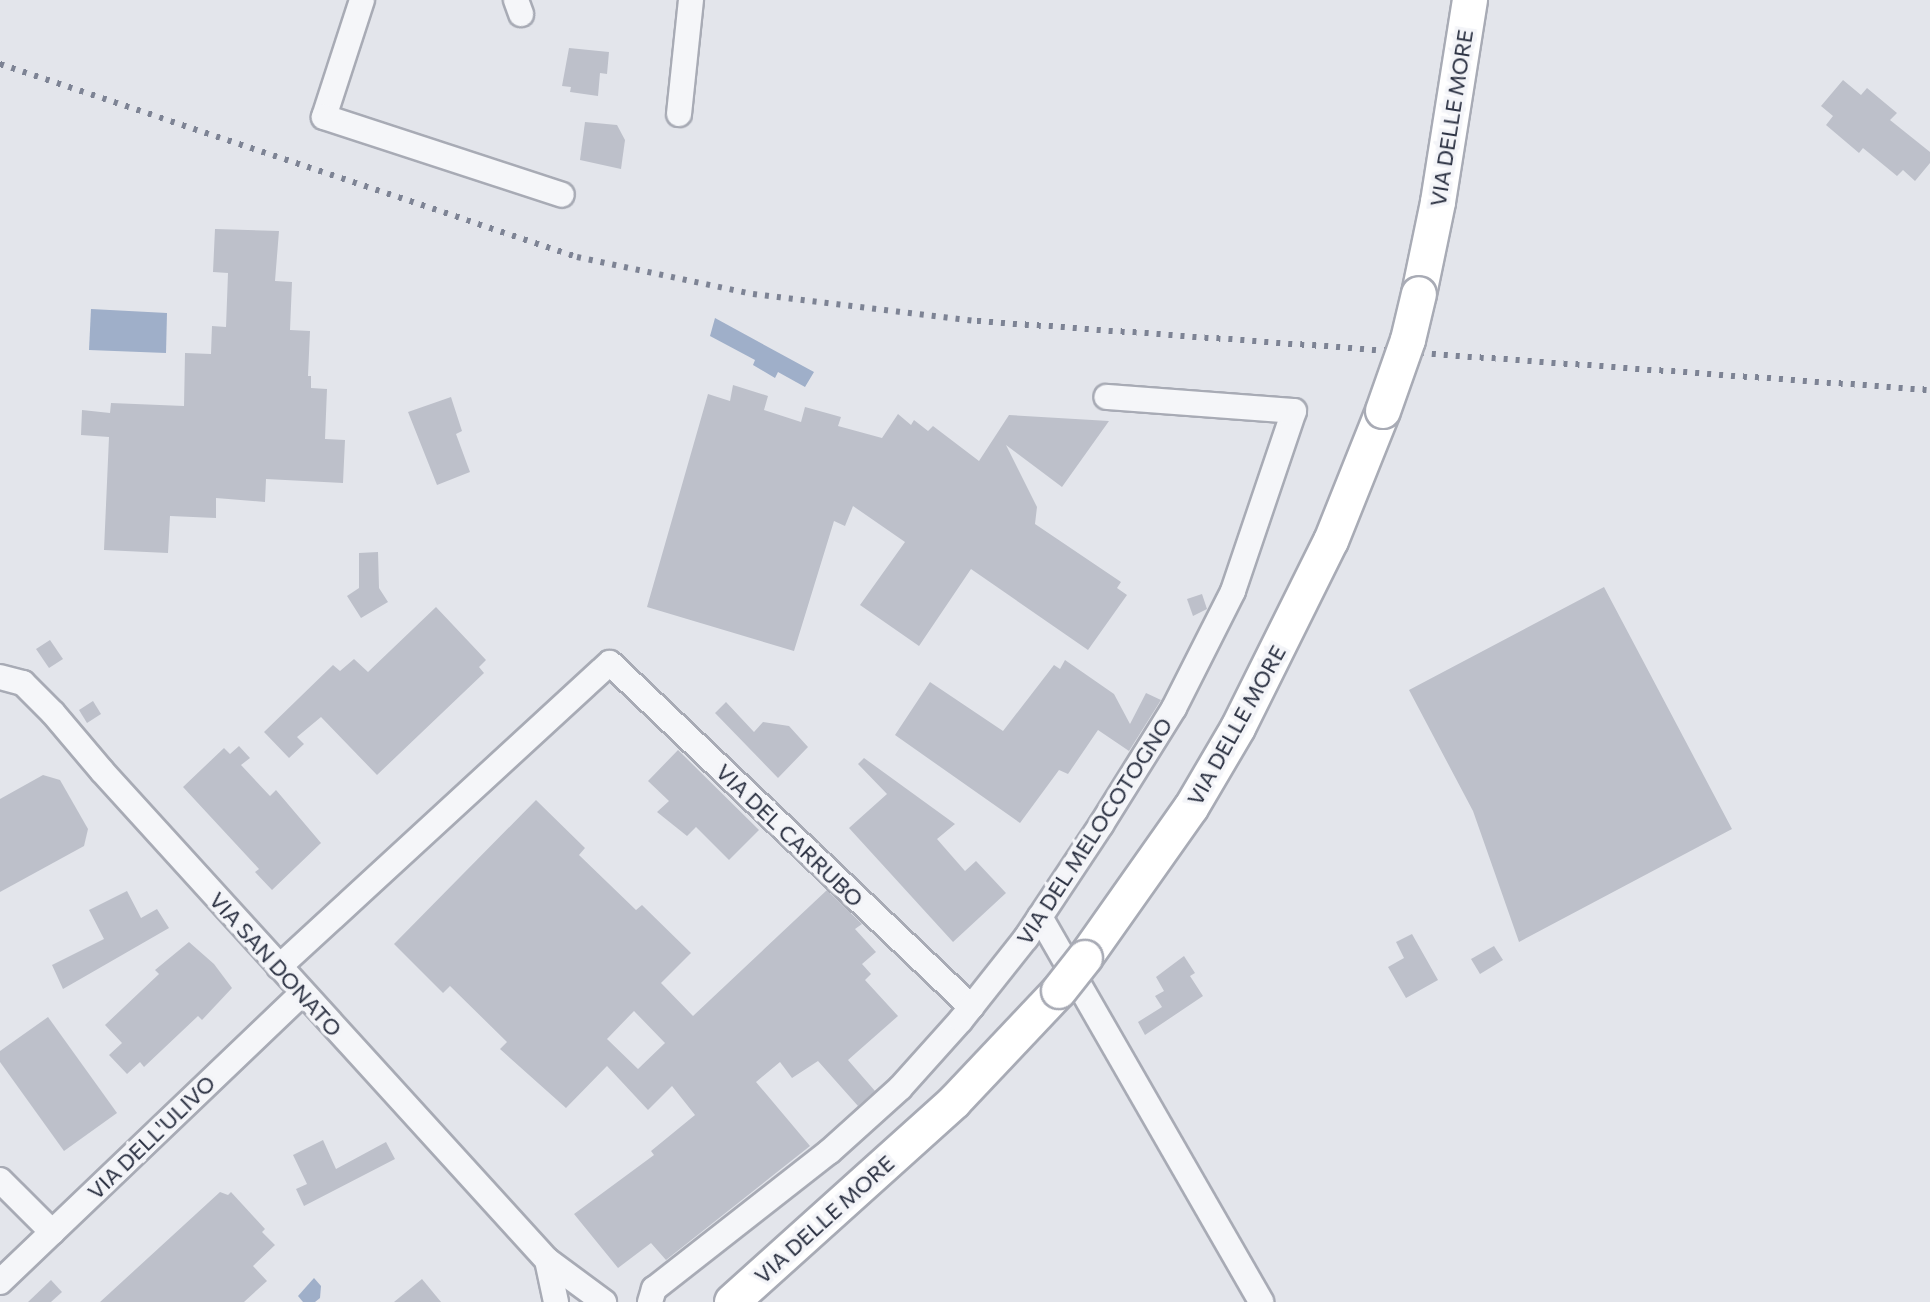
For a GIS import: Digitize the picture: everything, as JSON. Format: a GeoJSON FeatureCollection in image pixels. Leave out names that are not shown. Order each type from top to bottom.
{"type":"FeatureCollection","features":[{"type":"Feature","properties":{"kind":"main road","name":"VIA DELLE MORE"},"geometry":{"type":"LineString","coordinates":[[731,1301],[955,1101],[1059,991],[1191,808],[1238,728],[1331,541],[1408,340],[1438,202],[1470,0]]}},
{"type":"Feature","properties":{"kind":"street"},"geometry":{"type":"LineString","coordinates":[[362,0],[324,117],[562,195]]}},
{"type":"Feature","properties":{"kind":"street"},"geometry":{"type":"LineString","coordinates":[[679,114],[691,0]]}},
{"type":"Feature","properties":{"kind":"street","name":"VIA DEL MELOCOTOGNO"},"geometry":{"type":"LineString","coordinates":[[650,1302],[654,1289],[829,1152],[900,1088],[971,1007],[1040,917],[1174,708],[1233,591],[1294,411],[1107,397]]}},
{"type":"Feature","properties":{"kind":"street","name":"VIA DEL CARRUBO"},"geometry":{"type":"LineString","coordinates":[[279,967],[610,663],[971,1007]]}},
{"type":"Feature","properties":{"kind":"street","name":"VIA SAN DONATO"},"geometry":{"type":"LineString","coordinates":[[0,677],[23,683],[53,713],[302,993],[547,1260],[604,1302]]}},
{"type":"Feature","properties":{"kind":"street"},"geometry":{"type":"LineString","coordinates":[[1040,917],[1261,1302]]}},
{"type":"Feature","properties":{"kind":"street","name":"VIA DELL'ULIVO"},"geometry":{"type":"LineString","coordinates":[[0,1282],[302,993]]}},
{"type":"Feature","properties":{"kind":"street"},"geometry":{"type":"LineString","coordinates":[[0,1180],[52,1232]]}},
{"type":"Feature","properties":{"kind":"street"},"geometry":{"type":"LineString","coordinates":[[547,1260],[556,1302]]}},
{"type":"Feature","properties":{"kind":"water"},"geometry":{"type":"Polygon","coordinates":[[[91,309],[167,313],[166,353],[89,350],[91,309]]]}},
{"type":"Feature","properties":{"kind":"water"},"geometry":{"type":"Polygon","coordinates":[[[715,318],[814,372],[805,387],[778,372],[775,378],[753,365],[755,360],[710,336],[715,318]]]}},
{"type":"Feature","properties":{"kind":"water"},"geometry":{"type":"Polygon","coordinates":[[[314,1278],[321,1286],[320,1298],[315,1302],[303,1302],[298,1296],[314,1278]]]}},
{"type":"Feature","properties":{"kind":"building"},"geometry":{"type":"Polygon","coordinates":[[[569,48],[609,52],[607,74],[600,73],[598,96],[570,92],[571,87],[562,86],[569,48]]]}},
{"type":"Feature","properties":{"kind":"building"},"geometry":{"type":"Polygon","coordinates":[[[1843,80],[1861,95],[1867,88],[1897,113],[1890,120],[1930,152],[1930,163],[1915,181],[1903,170],[1897,176],[1863,148],[1859,153],[1826,125],[1833,116],[1821,106],[1843,80]]]}},
{"type":"Feature","properties":{"kind":"building"},"geometry":{"type":"Polygon","coordinates":[[[585,122],[617,125],[625,140],[621,169],[580,160],[585,122]]]}},
{"type":"Feature","properties":{"kind":"building"},"geometry":{"type":"Polygon","coordinates":[[[215,229],[279,231],[275,281],[292,282],[290,330],[310,331],[308,376],[311,376],[311,388],[327,389],[325,439],[345,440],[343,483],[266,479],[265,502],[216,498],[216,518],[170,516],[168,553],[104,550],[109,437],[81,435],[82,410],[110,413],[111,403],[184,406],[185,353],[211,354],[212,326],[226,327],[228,273],[213,272],[215,229]]]}},
{"type":"Feature","properties":{"kind":"building"},"geometry":{"type":"Polygon","coordinates":[[[733,385],[768,396],[764,410],[801,422],[805,407],[841,417],[838,426],[882,438],[898,414],[911,425],[914,420],[928,431],[933,426],[979,461],[1009,415],[1109,421],[1062,487],[1006,445],[1037,507],[1035,524],[1121,582],[1117,588],[1127,595],[1088,650],[971,569],[919,646],[860,605],[905,542],[853,506],[845,526],[834,521],[794,651],[647,607],[708,394],[730,401],[733,385]]]}},
{"type":"Feature","properties":{"kind":"building"},"geometry":{"type":"Polygon","coordinates":[[[451,397],[462,431],[456,434],[470,472],[437,485],[408,412],[451,397]]]}},
{"type":"Feature","properties":{"kind":"building"},"geometry":{"type":"Polygon","coordinates":[[[378,552],[379,588],[388,602],[361,618],[347,596],[359,588],[359,553],[378,552]]]}},
{"type":"Feature","properties":{"kind":"building"},"geometry":{"type":"Polygon","coordinates":[[[1604,587],[1732,829],[1519,942],[1473,811],[1409,690],[1604,587]]]}},
{"type":"Feature","properties":{"kind":"building"},"geometry":{"type":"Polygon","coordinates":[[[1202,594],[1207,609],[1193,616],[1187,599],[1202,594]]]}},
{"type":"Feature","properties":{"kind":"building"},"geometry":{"type":"Polygon","coordinates":[[[436,607],[486,660],[479,667],[484,673],[377,775],[321,717],[297,737],[304,744],[289,758],[264,732],[333,665],[340,671],[354,659],[368,672],[436,607]]]}},
{"type":"Feature","properties":{"kind":"building"},"geometry":{"type":"Polygon","coordinates":[[[50,640],[63,659],[49,668],[36,649],[50,640]]]}},
{"type":"Feature","properties":{"kind":"building"},"geometry":{"type":"Polygon","coordinates":[[[1065,660],[1114,694],[1130,724],[1146,693],[1161,700],[1129,751],[1098,730],[1068,774],[1059,770],[1020,823],[895,735],[930,682],[1003,731],[1054,665],[1060,669],[1065,660]]]}},
{"type":"Feature","properties":{"kind":"building"},"geometry":{"type":"Polygon","coordinates":[[[93,701],[101,714],[87,723],[79,710],[93,701]]]}},
{"type":"Feature","properties":{"kind":"building"},"geometry":{"type":"Polygon","coordinates":[[[726,702],[754,732],[763,722],[789,726],[808,747],[778,778],[715,713],[726,702]]]}},
{"type":"Feature","properties":{"kind":"building"},"geometry":{"type":"Polygon","coordinates":[[[239,746],[250,758],[241,765],[270,796],[276,790],[321,843],[272,890],[255,872],[259,869],[183,787],[224,748],[230,754],[239,746]]]}},
{"type":"Feature","properties":{"kind":"building"},"geometry":{"type":"Polygon","coordinates":[[[678,750],[759,830],[729,860],[696,827],[687,836],[657,812],[669,801],[648,781],[678,750]]]}},
{"type":"Feature","properties":{"kind":"building"},"geometry":{"type":"Polygon","coordinates":[[[864,758],[955,824],[937,839],[965,871],[976,861],[1006,893],[953,942],[849,828],[887,794],[858,764],[864,758]]]}},
{"type":"Feature","properties":{"kind":"building"},"geometry":{"type":"Polygon","coordinates":[[[43,775],[60,780],[88,829],[84,846],[0,892],[0,799],[43,775]]]}},
{"type":"Feature","properties":{"kind":"building"},"geometry":{"type":"Polygon","coordinates":[[[536,800],[585,848],[579,855],[636,910],[642,905],[691,953],[661,983],[693,1016],[827,890],[862,924],[855,929],[876,952],[862,964],[871,974],[865,980],[898,1016],[848,1060],[875,1091],[858,1106],[818,1061],[792,1078],[780,1062],[756,1082],[810,1146],[666,1260],[651,1243],[618,1268],[574,1214],[654,1155],[651,1151],[695,1115],[672,1086],[648,1110],[607,1066],[566,1108],[500,1049],[507,1042],[450,986],[443,993],[394,944],[536,800]],[[634,1011],[607,1039],[638,1069],[665,1043],[634,1011]]]}},
{"type":"Feature","properties":{"kind":"building"},"geometry":{"type":"Polygon","coordinates":[[[127,891],[141,918],[157,909],[169,928],[63,989],[52,965],[104,939],[89,910],[127,891]]]}},
{"type":"Feature","properties":{"kind":"building"},"geometry":{"type":"Polygon","coordinates":[[[1412,934],[1438,980],[1406,998],[1388,967],[1404,958],[1396,942],[1412,934]]]}},
{"type":"Feature","properties":{"kind":"building"},"geometry":{"type":"Polygon","coordinates":[[[189,942],[214,964],[232,988],[202,1020],[198,1016],[144,1067],[140,1062],[127,1074],[109,1055],[122,1043],[105,1025],[159,974],[155,970],[189,942]]]}},
{"type":"Feature","properties":{"kind":"building"},"geometry":{"type":"Polygon","coordinates":[[[1494,946],[1503,960],[1480,974],[1471,959],[1494,946]]]}},
{"type":"Feature","properties":{"kind":"building"},"geometry":{"type":"Polygon","coordinates":[[[1184,956],[1195,973],[1190,976],[1203,996],[1145,1035],[1138,1022],[1162,1007],[1155,996],[1164,991],[1156,977],[1184,956]]]}},
{"type":"Feature","properties":{"kind":"building"},"geometry":{"type":"Polygon","coordinates":[[[48,1017],[117,1113],[64,1151],[0,1062],[0,1051],[48,1017]]]}},
{"type":"Feature","properties":{"kind":"building"},"geometry":{"type":"Polygon","coordinates":[[[323,1140],[336,1169],[386,1142],[395,1159],[304,1206],[296,1189],[307,1184],[293,1155],[323,1140]]]}},
{"type":"Feature","properties":{"kind":"building"},"geometry":{"type":"Polygon","coordinates":[[[220,1192],[228,1195],[231,1192],[265,1229],[262,1232],[275,1245],[253,1266],[267,1281],[244,1302],[100,1302],[220,1192]]]}},
{"type":"Feature","properties":{"kind":"building"},"geometry":{"type":"Polygon","coordinates":[[[422,1279],[441,1302],[394,1302],[422,1279]]]}},
{"type":"Feature","properties":{"kind":"building"},"geometry":{"type":"Polygon","coordinates":[[[51,1280],[62,1292],[51,1302],[28,1302],[51,1280]]]}},
{"type":"Feature","properties":{"kind":"railway"},"geometry":{"type":"LineString","coordinates":[[0,64],[577,257],[753,294],[977,321],[1930,390]]}}]}
